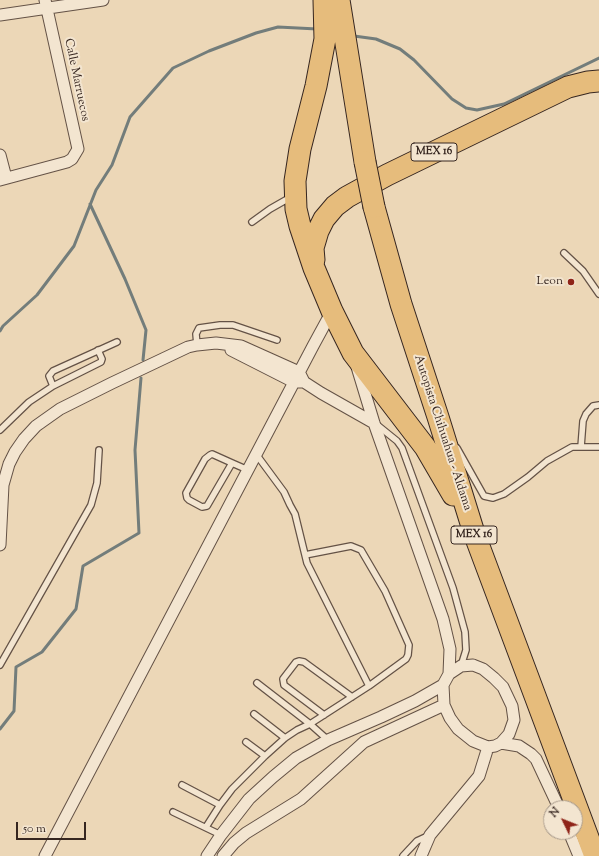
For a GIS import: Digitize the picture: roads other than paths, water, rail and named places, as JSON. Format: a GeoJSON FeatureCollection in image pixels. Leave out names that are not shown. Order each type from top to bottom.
{"type":"FeatureCollection","features":[{"type":"Feature","properties":{"kind":"highway"},"geometry":{"type":"LineString","coordinates":[[324,0],[325,39],[316,86],[300,149],[295,181],[296,209],[300,226],[314,268],[352,353],[425,447],[452,491],[470,534],[484,562]]}},
{"type":"Feature","properties":{"kind":"highway","name":"Autopista Chihuahua - Aldama"},"geometry":{"type":"LineString","coordinates":[[339,0],[365,162],[374,207],[401,304],[484,562],[595,856]]}},
{"type":"Feature","properties":{"kind":"highway","name":"MEX 16"},"geometry":{"type":"LineString","coordinates":[[314,268],[314,248],[318,231],[324,219],[335,206],[347,197],[388,175],[568,87],[599,81]]}},
{"type":"Feature","properties":{"kind":"street"},"geometry":{"type":"LineString","coordinates":[[0,15],[46,4],[103,0]]}},
{"type":"Feature","properties":{"kind":"street","name":"Calle Marruecos"},"geometry":{"type":"LineString","coordinates":[[3,179],[67,162],[76,155],[78,149],[46,4]]}},
{"type":"Feature","properties":{"kind":"street"},"geometry":{"type":"LineString","coordinates":[[0,155],[3,179]]}},
{"type":"Feature","properties":{"kind":"street"},"geometry":{"type":"LineString","coordinates":[[45,856],[256,454],[299,379],[332,311]]}},
{"type":"Feature","properties":{"kind":"street"},"geometry":{"type":"LineString","coordinates":[[0,545],[3,485],[9,464],[20,445],[36,426],[60,409],[188,347],[216,343],[241,346],[374,423]]}},
{"type":"Feature","properties":{"kind":"street"},"geometry":{"type":"LineString","coordinates":[[352,353],[374,423],[444,625],[450,649],[449,674],[443,685],[444,705],[450,718],[458,729],[474,741],[488,747],[501,743],[519,746],[532,754],[536,759],[555,800]]}},
{"type":"Feature","properties":{"kind":"street"},"geometry":{"type":"LineString","coordinates":[[449,674],[461,666],[473,665],[483,669],[503,687],[512,706],[514,720],[509,734],[501,743]]}},
{"type":"Feature","properties":{"kind":"street"},"geometry":{"type":"LineString","coordinates":[[207,856],[249,799],[296,758],[328,740],[388,714],[443,685]]}},
{"type":"Feature","properties":{"kind":"street"},"geometry":{"type":"LineString","coordinates":[[223,856],[234,843],[246,833],[300,799],[364,742],[444,705]]}},
{"type":"Feature","properties":{"kind":"street"},"geometry":{"type":"LineString","coordinates":[[421,856],[430,835],[479,776],[488,747]]}},
{"type":"Feature","properties":{"kind":"street"},"geometry":{"type":"LineString","coordinates":[[572,840],[579,856]]}},
{"type":"Feature","properties":{"kind":"lane"},"geometry":{"type":"LineString","coordinates":[[252,222],[270,209],[295,195]]}},
{"type":"Feature","properties":{"kind":"lane"},"geometry":{"type":"LineString","coordinates":[[564,253],[583,271],[599,294]]}},
{"type":"Feature","properties":{"kind":"lane"},"geometry":{"type":"LineString","coordinates":[[197,345],[196,334],[199,328],[220,325],[234,326],[277,340]]}},
{"type":"Feature","properties":{"kind":"lane"},"geometry":{"type":"LineString","coordinates":[[53,386],[49,376],[53,371],[117,342]]}},
{"type":"Feature","properties":{"kind":"lane"},"geometry":{"type":"LineString","coordinates":[[0,430],[29,402],[53,386],[101,362],[102,359],[98,350]]}},
{"type":"Feature","properties":{"kind":"lane"},"geometry":{"type":"LineString","coordinates":[[581,447],[583,421],[586,414],[593,406],[599,405]]}},
{"type":"Feature","properties":{"kind":"lane"},"geometry":{"type":"LineString","coordinates":[[438,417],[452,436]]}},
{"type":"Feature","properties":{"kind":"lane"},"geometry":{"type":"LineString","coordinates":[[374,423],[386,430],[397,440],[402,448],[453,588],[466,632],[466,650],[461,666]]}},
{"type":"Feature","properties":{"kind":"lane"},"geometry":{"type":"LineString","coordinates":[[455,444],[469,472],[484,496],[493,498],[504,494],[553,457],[572,447],[599,446]]}},
{"type":"Feature","properties":{"kind":"lane"},"geometry":{"type":"LineString","coordinates":[[0,665],[91,505],[97,483],[98,450]]}},
{"type":"Feature","properties":{"kind":"lane"},"geometry":{"type":"LineString","coordinates":[[232,463],[207,506],[202,507],[188,500],[186,493],[207,456],[212,454],[248,470]]}},
{"type":"Feature","properties":{"kind":"lane"},"geometry":{"type":"LineString","coordinates":[[256,454],[284,492],[295,514],[307,564],[369,686]]}},
{"type":"Feature","properties":{"kind":"lane"},"geometry":{"type":"LineString","coordinates":[[206,827],[232,789],[285,738],[310,724],[369,686],[406,659],[409,645],[385,591],[364,555],[356,547],[351,546],[305,555]]}},
{"type":"Feature","properties":{"kind":"lane"},"geometry":{"type":"LineString","coordinates":[[324,715],[284,685],[284,679],[296,662],[304,662],[352,697]]}},
{"type":"Feature","properties":{"kind":"lane"},"geometry":{"type":"LineString","coordinates":[[257,683],[310,724],[328,740]]}},
{"type":"Feature","properties":{"kind":"lane"},"geometry":{"type":"LineString","coordinates":[[254,714],[285,738]]}},
{"type":"Feature","properties":{"kind":"lane"},"geometry":{"type":"LineString","coordinates":[[246,742],[265,756]]}},
{"type":"Feature","properties":{"kind":"lane"},"geometry":{"type":"LineString","coordinates":[[182,785],[220,805]]}},
{"type":"Feature","properties":{"kind":"lane"},"geometry":{"type":"LineString","coordinates":[[173,812],[221,835]]}},
{"type":"Feature","properties":{"kind":"lane"},"geometry":{"type":"LineString","coordinates":[[403,856],[418,841],[430,835]]}},
{"type":"Feature","properties":{"kind":"waterway"},"geometry":{"type":"LineString","coordinates":[[0,331],[3,326],[37,295],[74,246],[96,190],[112,165],[130,117],[173,68],[209,51],[256,33],[278,27],[317,29]]}},
{"type":"Feature","properties":{"kind":"waterway"},"geometry":{"type":"LineString","coordinates":[[354,36],[376,39],[400,49],[414,60],[452,99],[466,108],[477,110],[504,104],[599,58]]}},
{"type":"Feature","properties":{"kind":"waterway"},"geometry":{"type":"LineString","coordinates":[[90,204],[125,279],[146,330],[143,360]]}},
{"type":"Feature","properties":{"kind":"waterway"},"geometry":{"type":"LineString","coordinates":[[0,729],[14,711],[16,667],[42,652],[76,609],[83,566],[139,533],[135,450],[141,378]]}},
{"type":"Feature","properties":{"kind":"place","name":"Leon"},"geometry":{"type":"Point","coordinates":[571,282]}}]}
